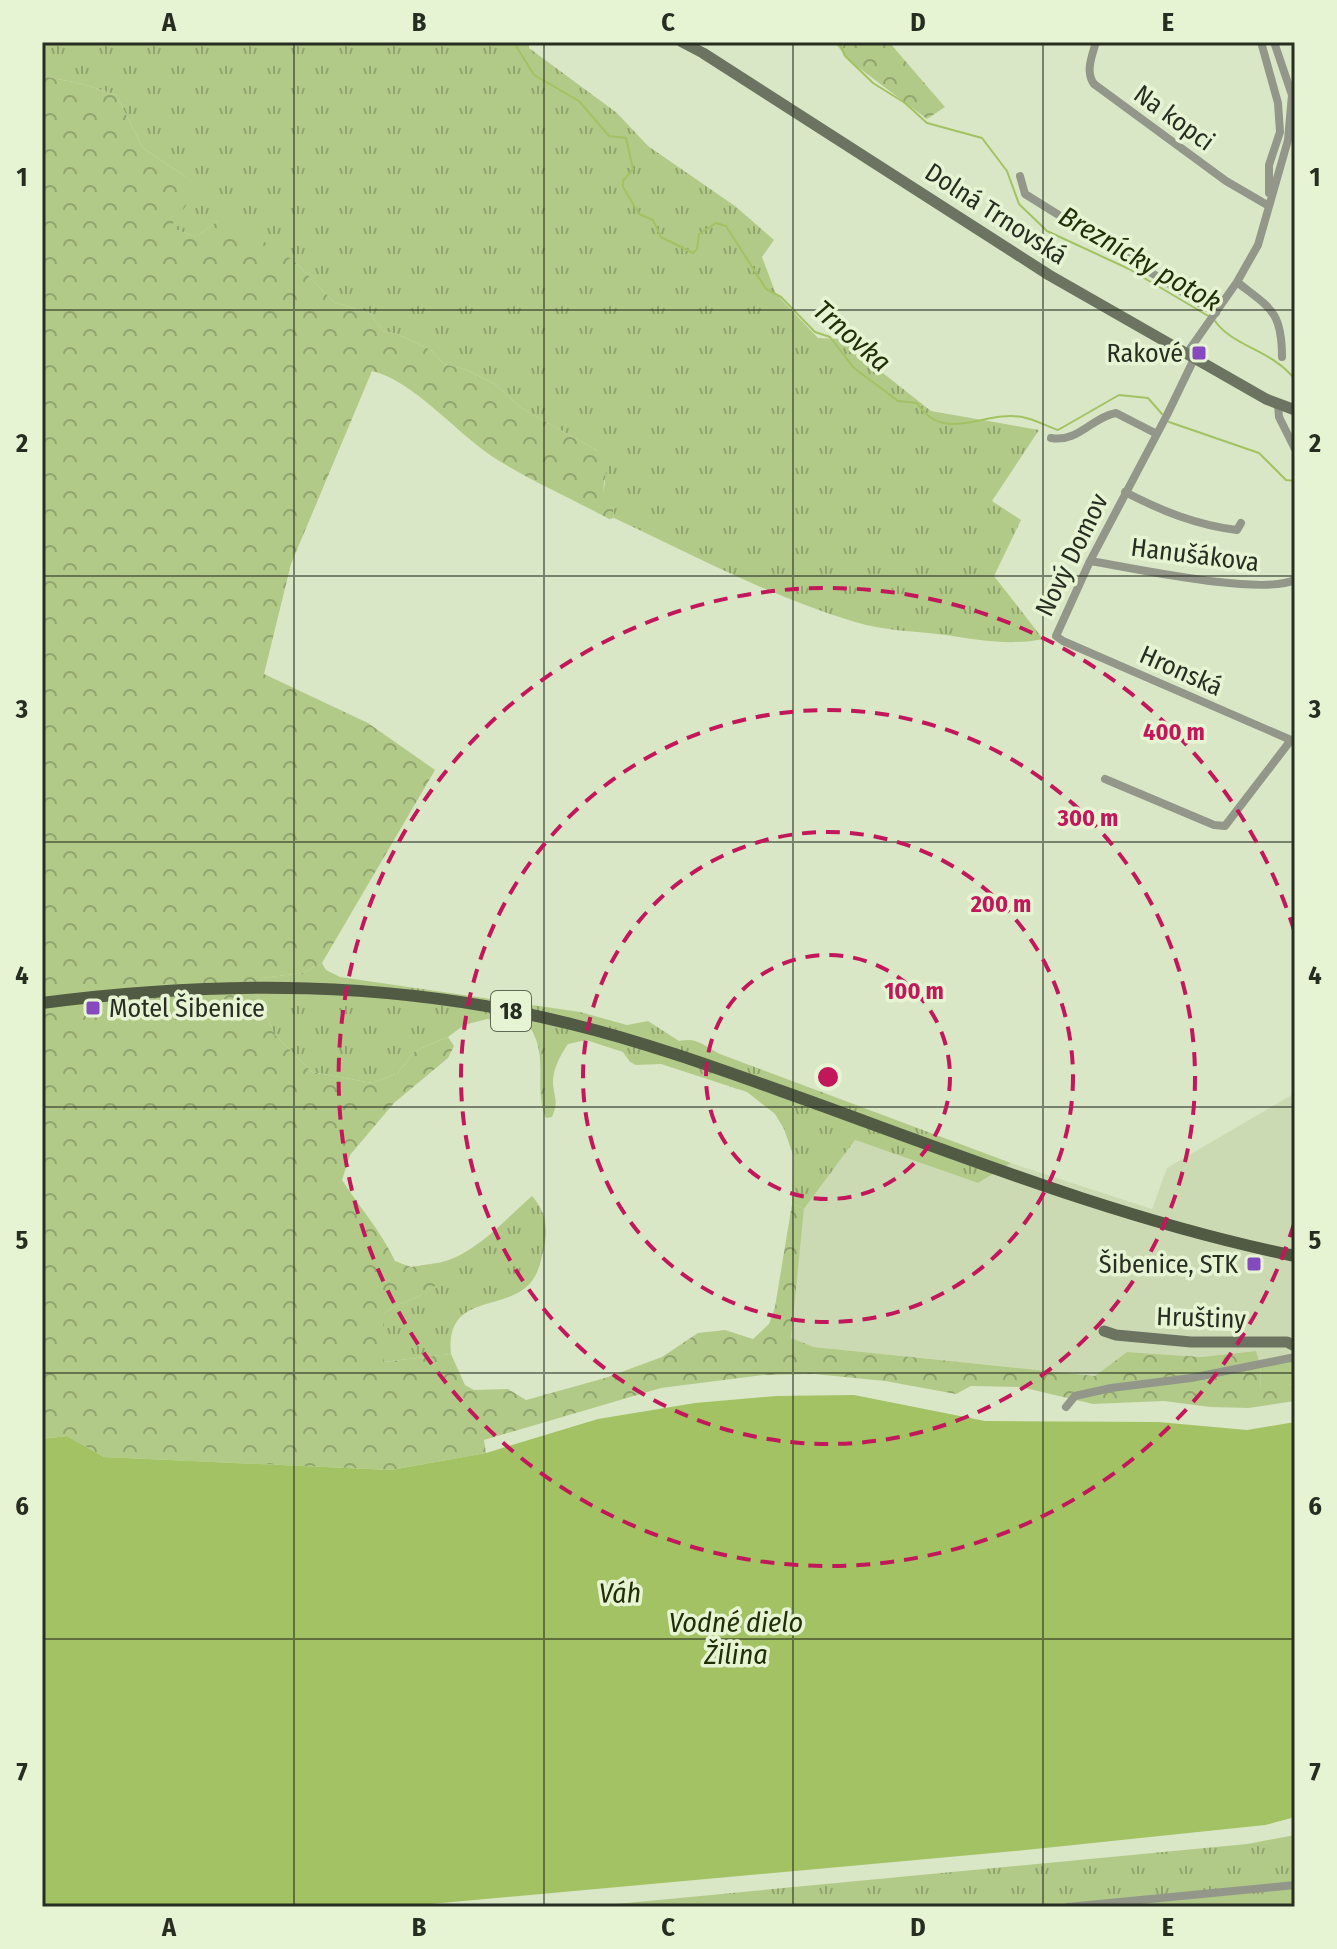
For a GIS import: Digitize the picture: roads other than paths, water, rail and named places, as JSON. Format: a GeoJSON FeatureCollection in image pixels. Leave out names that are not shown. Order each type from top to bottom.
{"type":"FeatureCollection","features":[{"type":"Feature","properties":{"kind":"main road","name":"18"},"geometry":{"type":"LineString","coordinates":[[42,1003],[163,989],[293,986],[398,994],[518,1012],[654,1047],[1087,1201],[1197,1234],[1295,1256]]}},
{"type":"Feature","properties":{"kind":"street","name":"Dolná Trnovská"},"geometry":{"type":"LineString","coordinates":[[682,42],[1049,275],[1278,405],[1295,410]]}},
{"type":"Feature","properties":{"kind":"street","name":"Na kopci"},"geometry":{"type":"LineString","coordinates":[[1096,42],[1089,69],[1094,84],[1226,181],[1269,206]]}},
{"type":"Feature","properties":{"kind":"street"},"geometry":{"type":"LineString","coordinates":[[1191,355],[1258,245],[1288,140],[1292,95],[1274,42]]}},
{"type":"Feature","properties":{"kind":"street"},"geometry":{"type":"LineString","coordinates":[[1262,43],[1278,103],[1280,132],[1269,165],[1269,206]]}},
{"type":"Feature","properties":{"kind":"street"},"geometry":{"type":"LineString","coordinates":[[1262,43],[1280,60]]}},
{"type":"Feature","properties":{"kind":"street"},"geometry":{"type":"LineString","coordinates":[[1020,176],[1025,194],[1213,316]]}},
{"type":"Feature","properties":{"kind":"street"},"geometry":{"type":"LineString","coordinates":[[1237,282],[1275,312],[1282,357]]}},
{"type":"Feature","properties":{"kind":"street","name":"Nový Domov"},"geometry":{"type":"LineString","coordinates":[[1056,636],[1090,561],[1166,419],[1191,355]]}},
{"type":"Feature","properties":{"kind":"street"},"geometry":{"type":"LineString","coordinates":[[1278,405],[1279,417],[1295,449]]}},
{"type":"Feature","properties":{"kind":"street"},"geometry":{"type":"LineString","coordinates":[[1051,438],[1069,438],[1116,413],[1157,434]]}},
{"type":"Feature","properties":{"kind":"street","name":"Nový Domov"},"geometry":{"type":"LineString","coordinates":[[1125,492],[1150,505],[1207,526],[1237,530],[1241,523]]}},
{"type":"Feature","properties":{"kind":"street","name":"Hanušákova"},"geometry":{"type":"LineString","coordinates":[[1090,561],[1230,584],[1286,584],[1295,580]]}},
{"type":"Feature","properties":{"kind":"street","name":"Hronská"},"geometry":{"type":"LineString","coordinates":[[1056,636],[1293,740]]}},
{"type":"Feature","properties":{"kind":"street"},"geometry":{"type":"LineString","coordinates":[[1105,779],[1214,825],[1225,826],[1293,740]]}},
{"type":"Feature","properties":{"kind":"street","name":"Hruštiny"},"geometry":{"type":"LineString","coordinates":[[1104,1331],[1116,1335],[1191,1342],[1287,1342],[1295,1346]]}},
{"type":"Feature","properties":{"kind":"street"},"geometry":{"type":"LineString","coordinates":[[1066,1407],[1075,1396],[1191,1378],[1295,1357]]}},
{"type":"Feature","properties":{"kind":"street"},"geometry":{"type":"LineString","coordinates":[[1068,1907],[1295,1885]]}},
{"type":"Feature","properties":{"kind":"water","name":"Vodné dielo Žilina"},"geometry":{"type":"Polygon","coordinates":[[[854,1395],[985,1421],[1158,1422],[1247,1430],[1295,1422],[1295,1817],[1265,1825],[1015,1851],[398,1907],[42,1907],[42,1439],[67,1436],[104,1457],[391,1470],[486,1453],[598,1419],[695,1403],[776,1396],[854,1395]]]}},
{"type":"Feature","properties":{"kind":"waterway","name":"Trnovka"},"geometry":{"type":"LineString","coordinates":[[518,42],[516,46],[534,75],[579,101],[609,136],[626,138],[633,169],[623,181],[623,187],[639,214],[653,220],[661,237],[693,253],[697,249],[699,234],[716,223],[726,226],[766,289],[781,297],[815,332],[830,337],[854,368],[898,401],[917,403],[939,422],[965,423],[1008,416],[1031,419],[1058,430],[1119,395],[1148,398],[1162,414]]}},
{"type":"Feature","properties":{"kind":"waterway","name":"Breznícky potok"},"geometry":{"type":"LineString","coordinates":[[839,42],[845,56],[873,83],[905,103],[927,123],[982,138],[1007,171],[1019,204],[1047,231],[1129,269],[1210,317]]}},
{"type":"Feature","properties":{"kind":"waterway","name":"Breznícky potok"},"geometry":{"type":"LineString","coordinates":[[1215,321],[1232,337],[1277,362],[1295,380]]}},
{"type":"Feature","properties":{"kind":"waterway","name":"Trnovka"},"geometry":{"type":"LineString","coordinates":[[1169,422],[1259,453],[1286,480],[1295,481]]}},
{"type":"Feature","properties":{"kind":"place","name":"Rakové"},"geometry":{"type":"Point","coordinates":[1199,353]}},
{"type":"Feature","properties":{"kind":"place","name":"Motel Šibenice"},"geometry":{"type":"Point","coordinates":[93,1008]}},
{"type":"Feature","properties":{"kind":"place","name":"Šibenice, STK"},"geometry":{"type":"Point","coordinates":[1254,1264]}},
{"type":"Feature","properties":{"kind":"water label","name":"Váh"},"geometry":{"type":"Point","coordinates":[620,1593]}}]}
